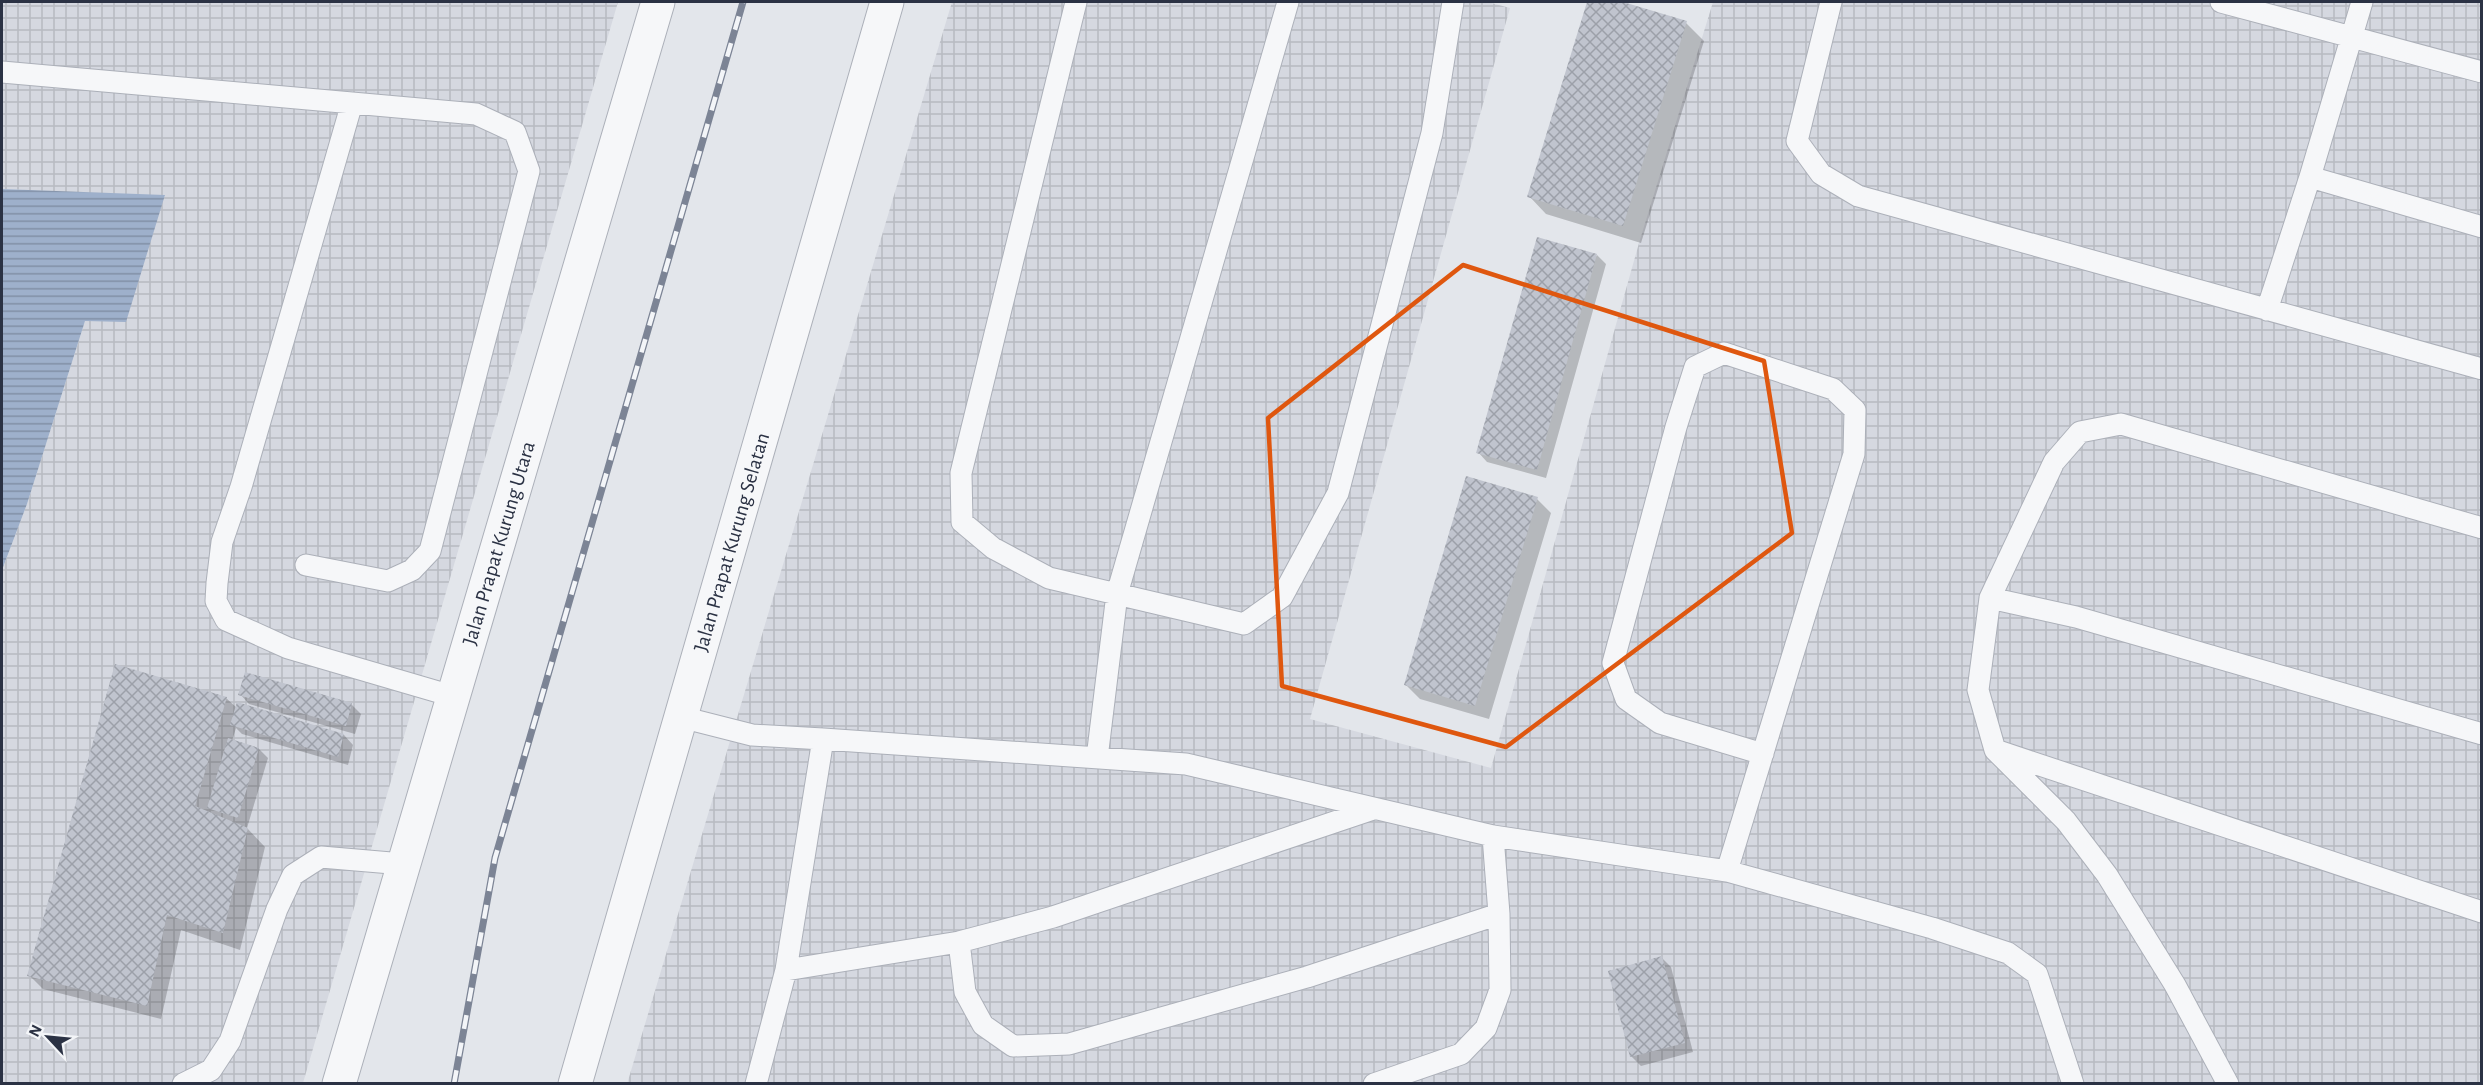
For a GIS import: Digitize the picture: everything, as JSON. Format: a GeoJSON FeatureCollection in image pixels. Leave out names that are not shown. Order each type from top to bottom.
{"type":"FeatureCollection","features":[{"type":"Feature","properties":{"kind":"street","name":"Jalan Prapat Kurung Utara"},"geometry":{"type":"LineString","coordinates":[[339,1083],[658,2]]}},
{"type":"Feature","properties":{"kind":"street","name":"Jalan Prapat Kurung Selatan"},"geometry":{"type":"LineString","coordinates":[[575,1083],[887,2]]}},
{"type":"Feature","properties":{"kind":"lane"},"geometry":{"type":"LineString","coordinates":[[1076,2],[961,473],[962,522],[993,548],[1049,578],[1244,624],[1282,597],[1338,493],[1432,133],[1453,2]]}},
{"type":"Feature","properties":{"kind":"lane"},"geometry":{"type":"LineString","coordinates":[[1098,758],[1117,594],[1288,2]]}},
{"type":"Feature","properties":{"kind":"lane"},"geometry":{"type":"LineString","coordinates":[[1831,2],[1797,141],[1821,174],[1858,196],[2481,369]]}},
{"type":"Feature","properties":{"kind":"lane"},"geometry":{"type":"LineString","coordinates":[[2221,2],[2481,72]]}},
{"type":"Feature","properties":{"kind":"lane"},"geometry":{"type":"LineString","coordinates":[[2267,310],[2310,177],[2362,2]]}},
{"type":"Feature","properties":{"kind":"lane"},"geometry":{"type":"LineString","coordinates":[[2,72],[476,114],[515,132],[530,171],[430,551],[412,570],[388,581],[306,565]]}},
{"type":"Feature","properties":{"kind":"lane"},"geometry":{"type":"LineString","coordinates":[[352,103],[241,487],[222,542],[216,601],[226,620],[288,648],[452,696]]}},
{"type":"Feature","properties":{"kind":"lane"},"geometry":{"type":"LineString","coordinates":[[2310,177],[2481,227]]}},
{"type":"Feature","properties":{"kind":"lane"},"geometry":{"type":"LineString","coordinates":[[1727,871],[1763,754],[1854,454],[1854,410],[1833,389],[1724,353],[1695,367],[1676,428],[1613,663],[1626,699],[1660,723],[1763,754]]}},
{"type":"Feature","properties":{"kind":"lane"},"geometry":{"type":"LineString","coordinates":[[2228,1083],[2175,985],[2107,875],[2066,821],[1995,750],[1978,690],[1990,598],[2054,462],[2080,432],[2121,424],[2481,528]]}},
{"type":"Feature","properties":{"kind":"lane"},"geometry":{"type":"LineString","coordinates":[[1990,598],[2076,617],[2481,734]]}},
{"type":"Feature","properties":{"kind":"lane"},"geometry":{"type":"LineString","coordinates":[[681,717],[752,735],[1186,764],[1493,837],[1727,871],[1921,925],[2008,953],[2037,974],[2073,1083]]}},
{"type":"Feature","properties":{"kind":"lane"},"geometry":{"type":"LineString","coordinates":[[756,1083],[786,970],[823,739]]}},
{"type":"Feature","properties":{"kind":"lane"},"geometry":{"type":"LineString","coordinates":[[1995,750],[2481,912]]}},
{"type":"Feature","properties":{"kind":"lane"},"geometry":{"type":"LineString","coordinates":[[786,970],[959,942],[1053,917],[1374,809]]}},
{"type":"Feature","properties":{"kind":"lane"},"geometry":{"type":"LineString","coordinates":[[1374,1083],[1461,1054],[1486,1028],[1500,990],[1499,914],[1493,837]]}},
{"type":"Feature","properties":{"kind":"lane"},"geometry":{"type":"LineString","coordinates":[[183,1083],[211,1070],[230,1041],[277,909],[293,875],[321,857],[403,864]]}},
{"type":"Feature","properties":{"kind":"lane"},"geometry":{"type":"LineString","coordinates":[[959,942],[965,992],[983,1026],[1013,1046],[1069,1044],[1307,977],[1499,914]]}},
{"type":"Feature","properties":{"kind":"highlighted area"},"geometry":{"type":"Polygon","coordinates":[[[1463,265],[1764,361],[1792,533],[1506,747],[1282,686],[1268,418],[1463,265]]]}},
{"type":"Feature","properties":{"kind":"shaded area"},"geometry":{"type":"Polygon","coordinates":[[[2,2],[618,2],[303,1083],[2,1083],[2,570],[27,504],[85,321],[165,196],[2,189],[2,2]]]}},
{"type":"Feature","properties":{"kind":"shaded area"},"geometry":{"type":"Polygon","coordinates":[[[952,2],[1488,2],[1510,8],[1310,719],[1491,768],[1639,243],[1713,2],[2481,2],[2481,1083],[627,1084],[952,2]]]}},
{"type":"Feature","properties":{"kind":"water"},"geometry":{"type":"Polygon","coordinates":[[[2,189],[165,195],[126,322],[85,321],[27,504],[2,570],[2,189]]]}},
{"type":"Feature","properties":{"kind":"building"},"geometry":{"type":"Polygon","coordinates":[[[1587,2],[1623,2],[1687,21],[1623,226],[1527,197],[1587,2]]]}},
{"type":"Feature","properties":{"kind":"building"},"geometry":{"type":"Polygon","coordinates":[[[1537,237],[1597,254],[1537,470],[1476,453],[1537,237]]]}},
{"type":"Feature","properties":{"kind":"building"},"geometry":{"type":"Polygon","coordinates":[[[1466,476],[1538,497],[1475,706],[1404,685],[1466,476]]]}},
{"type":"Feature","properties":{"kind":"building"},"geometry":{"type":"Polygon","coordinates":[[[115,664],[227,697],[195,806],[248,828],[223,933],[167,915],[147,1006],[27,976],[115,664]]]}},
{"type":"Feature","properties":{"kind":"building"},"geometry":{"type":"Polygon","coordinates":[[[245,672],[352,703],[346,726],[238,695],[245,672]]]}},
{"type":"Feature","properties":{"kind":"building"},"geometry":{"type":"Polygon","coordinates":[[[237,702],[344,734],[338,757],[230,725],[237,702]]]}},
{"type":"Feature","properties":{"kind":"building"},"geometry":{"type":"Polygon","coordinates":[[[228,738],[259,748],[238,818],[207,808],[228,738]]]}},
{"type":"Feature","properties":{"kind":"building"},"geometry":{"type":"Polygon","coordinates":[[[1662,956],[1685,1043],[1630,1057],[1608,971],[1662,956]]]}},
{"type":"Feature","properties":{"kind":"railway"},"geometry":{"type":"LineString","coordinates":[[454,1084],[495,858],[743,2]]}}]}
